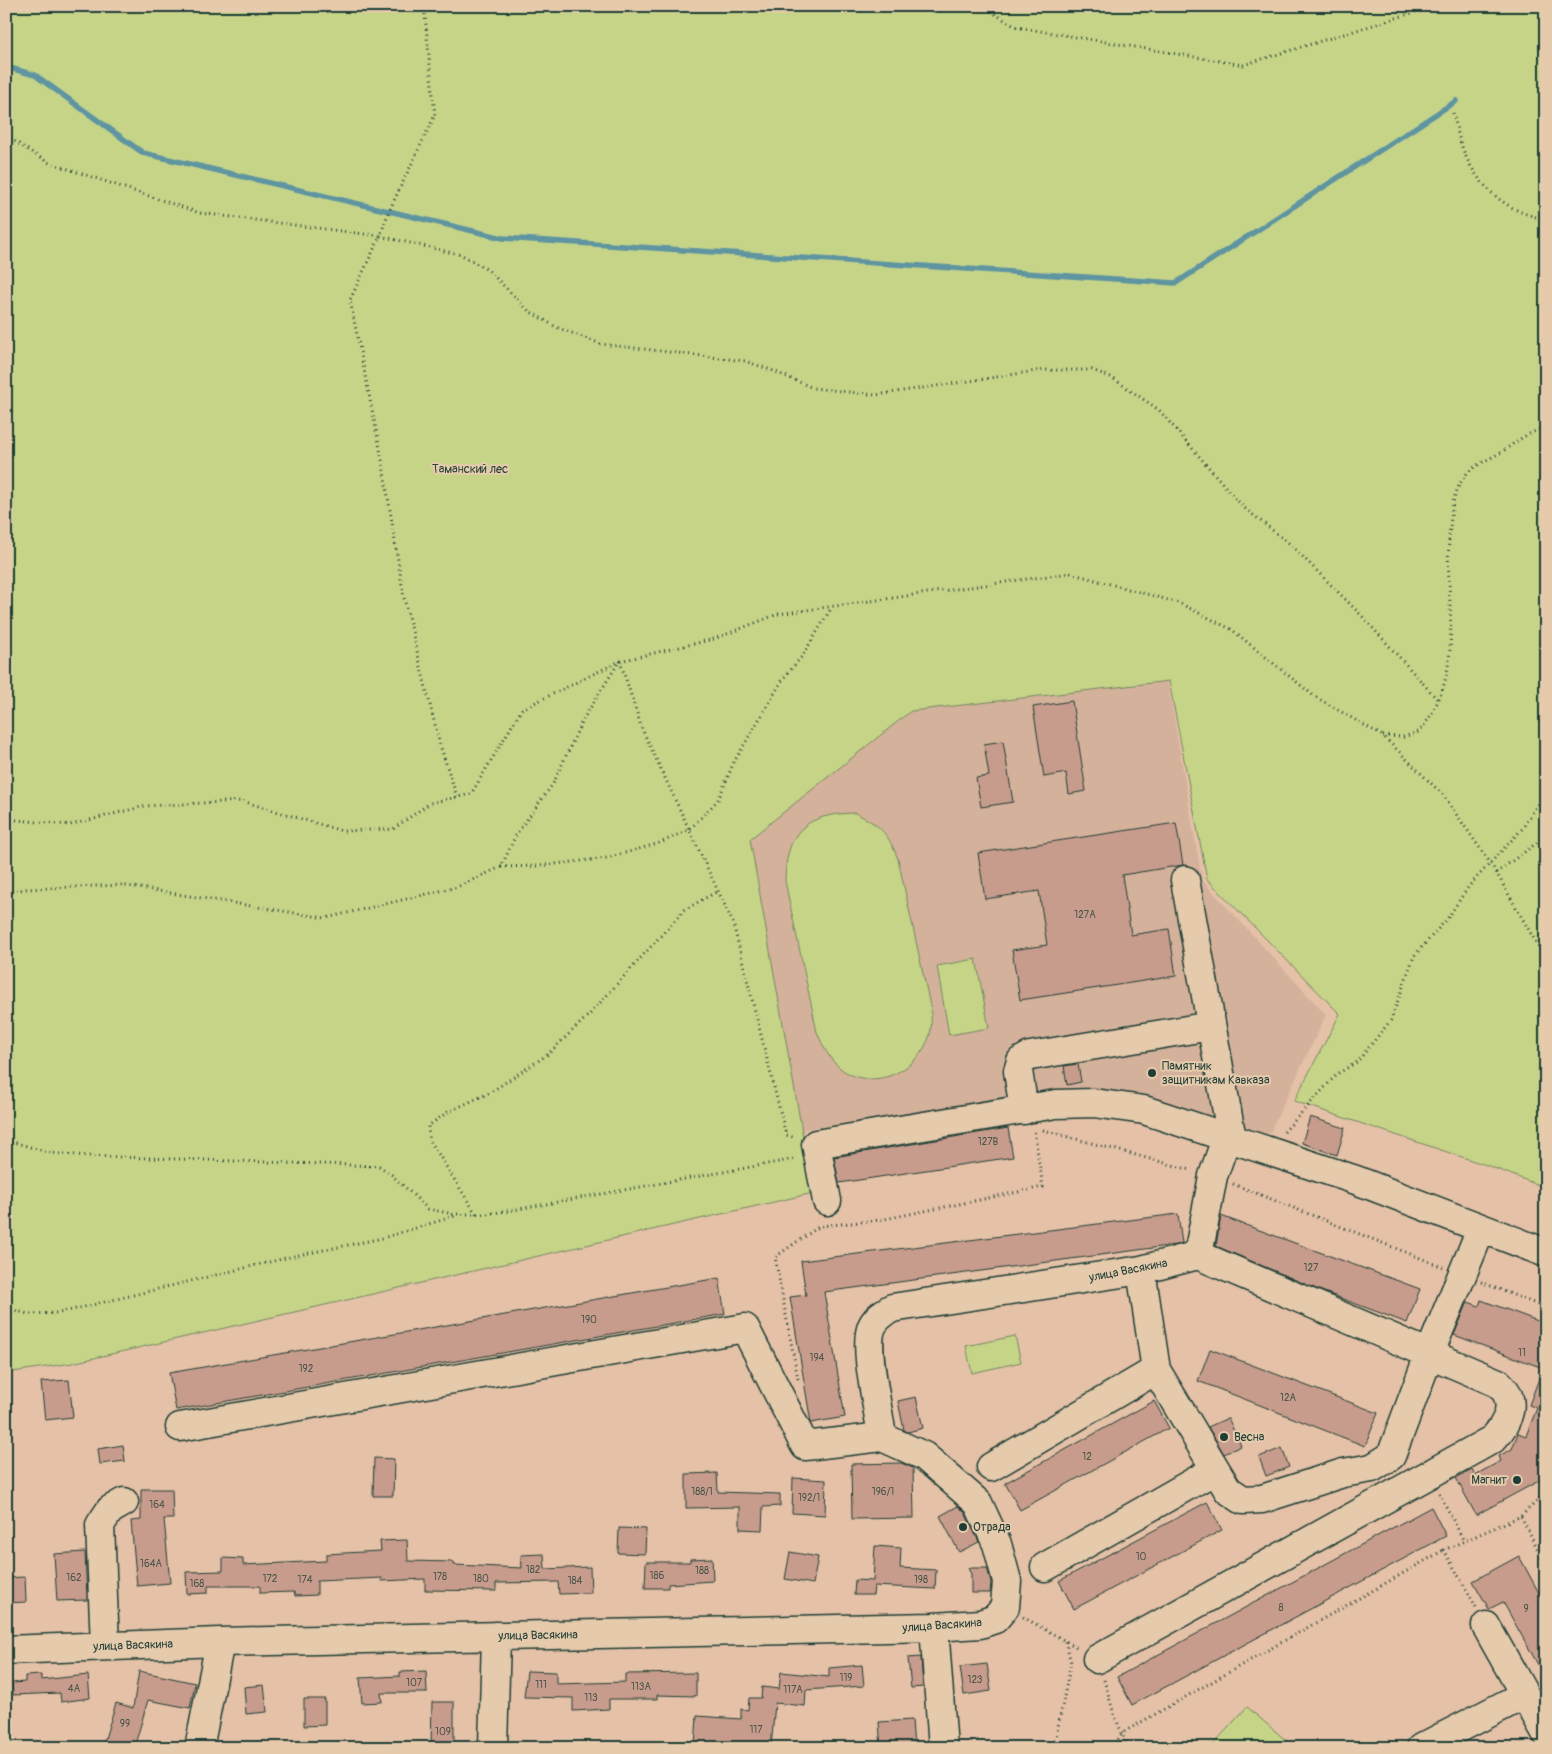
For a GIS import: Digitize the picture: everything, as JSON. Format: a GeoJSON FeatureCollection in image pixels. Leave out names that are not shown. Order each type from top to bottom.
{"type":"FeatureCollection","features":[{"type":"Feature","properties":{"kind":"street"},"geometry":{"type":"LineString","coordinates":[[1097,1659],[1493,1439],[1506,1426],[1510,1400],[1507,1390],[1498,1383],[1198,1255],[1213,1176],[1229,1139],[1185,880]]}},
{"type":"Feature","properties":{"kind":"street"},"geometry":{"type":"LineString","coordinates":[[1024,1110],[1018,1071],[1021,1061],[1030,1056],[1211,1026]]}},
{"type":"Feature","properties":{"kind":"street"},"geometry":{"type":"LineString","coordinates":[[827,1201],[817,1148],[1056,1104],[1094,1103],[1144,1110],[1356,1180],[1546,1253]]}},
{"type":"Feature","properties":{"kind":"street"},"geometry":{"type":"LineString","coordinates":[[1141,1270],[1156,1370],[1228,1490],[1243,1500],[1262,1499],[1342,1473],[1372,1468],[1391,1456],[1461,1274],[1481,1229]]}},
{"type":"Feature","properties":{"kind":"street","name":"улица Васякина"},"geometry":{"type":"LineString","coordinates":[[882,1437],[869,1345],[871,1328],[880,1315],[892,1308],[1141,1270],[1198,1255]]}},
{"type":"Feature","properties":{"kind":"street"},"geometry":{"type":"LineString","coordinates":[[180,1427],[745,1328],[805,1446],[882,1437],[924,1456],[978,1503],[997,1544],[1007,1581],[1005,1607]]}},
{"type":"Feature","properties":{"kind":"street"},"geometry":{"type":"LineString","coordinates":[[991,1467],[1156,1370]]}},
{"type":"Feature","properties":{"kind":"street"},"geometry":{"type":"LineString","coordinates":[[1391,1456],[1404,1488]]}},
{"type":"Feature","properties":{"kind":"street"},"geometry":{"type":"LineString","coordinates":[[1045,1567],[1215,1470]]}},
{"type":"Feature","properties":{"kind":"street"},"geometry":{"type":"LineString","coordinates":[[105,1646],[100,1525],[110,1510],[124,1502]]}},
{"type":"Feature","properties":{"kind":"street","name":"улица Васякина"},"geometry":{"type":"LineString","coordinates":[[6,1650],[220,1642],[934,1627],[980,1624],[995,1619],[1005,1607]]}},
{"type":"Feature","properties":{"kind":"street"},"geometry":{"type":"LineString","coordinates":[[1486,1626],[1546,1733]]}},
{"type":"Feature","properties":{"kind":"street"},"geometry":{"type":"LineString","coordinates":[[934,1627],[943,1748]]}},
{"type":"Feature","properties":{"kind":"street"},"geometry":{"type":"LineString","coordinates":[[493,1748],[496,1636]]}},
{"type":"Feature","properties":{"kind":"street"},"geometry":{"type":"LineString","coordinates":[[198,1748],[220,1642]]}},
{"type":"Feature","properties":{"kind":"street"},"geometry":{"type":"LineString","coordinates":[[1421,1748],[1524,1696]]}},
{"type":"Feature","properties":{"kind":"path"},"geometry":{"type":"LineString","coordinates":[[424,6],[435,114],[389,211],[380,236],[350,300],[382,459],[404,598],[440,745],[457,797]]}},
{"type":"Feature","properties":{"kind":"path"},"geometry":{"type":"LineString","coordinates":[[982,6],[1016,27],[1243,65],[1422,10],[1497,10],[1502,6]]}},
{"type":"Feature","properties":{"kind":"path"},"geometry":{"type":"LineString","coordinates":[[1412,6],[1412,13]]}},
{"type":"Feature","properties":{"kind":"path"},"geometry":{"type":"LineString","coordinates":[[1453,113],[1462,147],[1475,172],[1489,189],[1503,204],[1528,217],[1546,219]]}},
{"type":"Feature","properties":{"kind":"path"},"geometry":{"type":"LineString","coordinates":[[6,136],[47,162],[200,213],[380,236],[462,255],[488,270],[529,311],[556,327],[601,344],[745,362],[771,370],[813,388],[876,395],[1043,370],[1092,370],[1110,377],[1159,410],[1243,507],[1290,544],[1349,603],[1438,701]]}},
{"type":"Feature","properties":{"kind":"path"},"geometry":{"type":"LineString","coordinates":[[1382,736],[1403,737],[1419,732],[1438,701],[1450,664],[1448,544],[1454,494],[1467,474],[1520,437],[1546,428]]}},
{"type":"Feature","properties":{"kind":"path"},"geometry":{"type":"LineString","coordinates":[[6,819],[70,825],[145,806],[242,801],[342,831],[393,829],[430,803],[471,794],[522,709],[620,661],[714,639],[778,614],[1070,573],[1179,603],[1231,629],[1314,696],[1382,736],[1443,795],[1496,873],[1546,960]]}},
{"type":"Feature","properties":{"kind":"path"},"geometry":{"type":"LineString","coordinates":[[6,892],[26,889],[121,885],[326,918],[457,887],[502,867],[538,866],[607,858],[660,844],[690,829],[718,800],[734,762],[783,679],[807,648],[832,606]]}},
{"type":"Feature","properties":{"kind":"path"},"geometry":{"type":"LineString","coordinates":[[620,661],[642,729],[733,923],[786,1135],[817,1148]]}},
{"type":"Feature","properties":{"kind":"path"},"geometry":{"type":"LineString","coordinates":[[502,867],[517,833],[553,784],[582,721],[620,661]]}},
{"type":"Feature","properties":{"kind":"path"},"geometry":{"type":"LineString","coordinates":[[1268,1152],[1323,1088],[1337,1074],[1357,1062],[1391,1020],[1414,956],[1448,919],[1469,886],[1522,829],[1546,791]]}},
{"type":"Feature","properties":{"kind":"path"},"geometry":{"type":"LineString","coordinates":[[1496,873],[1546,836]]}},
{"type":"Feature","properties":{"kind":"path"},"geometry":{"type":"LineString","coordinates":[[477,1214],[430,1139],[428,1126],[448,1112],[491,1092],[547,1055],[590,1014],[684,910],[718,891]]}},
{"type":"Feature","properties":{"kind":"path"},"geometry":{"type":"LineString","coordinates":[[800,1389],[775,1257],[820,1226],[880,1220],[1043,1187],[1034,1128],[1213,1176],[1546,1308]]}},
{"type":"Feature","properties":{"kind":"path"},"geometry":{"type":"LineString","coordinates":[[6,1140],[51,1153],[90,1156],[379,1166],[392,1174],[428,1209],[460,1214],[513,1210],[734,1168],[791,1160],[817,1148]]}},
{"type":"Feature","properties":{"kind":"path"},"geometry":{"type":"LineString","coordinates":[[6,1308],[28,1314],[59,1313],[294,1256],[383,1238],[460,1214]]}},
{"type":"Feature","properties":{"kind":"path"},"geometry":{"type":"LineString","coordinates":[[1430,1474],[1464,1541]]}},
{"type":"Feature","properties":{"kind":"path"},"geometry":{"type":"LineString","coordinates":[[1113,1748],[1122,1733],[1444,1550],[1521,1516],[1546,1493]]}},
{"type":"Feature","properties":{"kind":"path"},"geometry":{"type":"LineString","coordinates":[[1521,1516],[1546,1566]]}},
{"type":"Feature","properties":{"kind":"path"},"geometry":{"type":"LineString","coordinates":[[1444,1550],[1486,1626]]}},
{"type":"Feature","properties":{"kind":"path"},"geometry":{"type":"LineString","coordinates":[[1005,1607],[1097,1659],[1128,1748]]}},
{"type":"Feature","properties":{"kind":"path"},"geometry":{"type":"LineString","coordinates":[[1049,1748],[1056,1737],[1071,1662],[1065,1640]]}},
{"type":"Feature","properties":{"kind":"shaded area"},"geometry":{"type":"Polygon","coordinates":[[[1167,677],[1202,880],[1326,1015],[1268,1136],[1207,1117],[1129,1099],[1035,1091],[1010,1099],[800,1130],[748,837],[909,709],[1167,677]]]}},
{"type":"Feature","properties":{"kind":"green space","name":"Таманский лес"},"geometry":{"type":"Polygon","coordinates":[[[6,6],[1546,6],[1546,1188],[1489,1166],[1294,1101],[1340,1014],[1207,879],[1169,681],[911,711],[750,839],[813,1193],[72,1363],[6,1373],[6,6]]]}},
{"type":"Feature","properties":{"kind":"green space"},"geometry":{"type":"Polygon","coordinates":[[[855,813],[877,826],[887,836],[898,859],[931,1010],[930,1034],[925,1047],[916,1058],[894,1074],[867,1079],[853,1075],[840,1068],[829,1056],[821,1042],[817,1032],[785,881],[789,849],[794,838],[802,829],[811,822],[823,817],[855,813]]]}},
{"type":"Feature","properties":{"kind":"green space"},"geometry":{"type":"Polygon","coordinates":[[[976,959],[989,1028],[949,1035],[937,966],[976,959]]]}},
{"type":"Feature","properties":{"kind":"green space"},"geometry":{"type":"Polygon","coordinates":[[[1015,1336],[1021,1362],[972,1373],[966,1346],[1015,1336]]]}},
{"type":"Feature","properties":{"kind":"green space"},"geometry":{"type":"Polygon","coordinates":[[[1247,1707],[1289,1743],[1285,1748],[1210,1748],[1247,1707]]]}},
{"type":"Feature","properties":{"kind":"building"},"geometry":{"type":"Polygon","coordinates":[[[1072,701],[1086,791],[1069,794],[1066,773],[1044,777],[1033,707],[1072,701]]]}},
{"type":"Feature","properties":{"kind":"building"},"geometry":{"type":"Polygon","coordinates":[[[1003,741],[1013,802],[981,807],[976,778],[989,776],[984,744],[1003,741]]]}},
{"type":"Feature","properties":{"kind":"building"},"geometry":{"type":"Polygon","coordinates":[[[1176,823],[1183,865],[1122,875],[1131,935],[1169,929],[1176,976],[1020,1000],[1012,950],[1047,945],[1039,891],[985,899],[978,853],[1176,823]]]}},
{"type":"Feature","properties":{"kind":"building"},"geometry":{"type":"Polygon","coordinates":[[[1078,1064],[1081,1082],[1067,1085],[1064,1066],[1078,1064]]]}},
{"type":"Feature","properties":{"kind":"building"},"geometry":{"type":"Polygon","coordinates":[[[1310,1117],[1345,1128],[1337,1155],[1302,1143],[1310,1117]]]}},
{"type":"Feature","properties":{"kind":"building"},"geometry":{"type":"Polygon","coordinates":[[[1008,1128],[1013,1157],[839,1183],[834,1157],[1008,1128]]]}},
{"type":"Feature","properties":{"kind":"building"},"geometry":{"type":"Polygon","coordinates":[[[1178,1214],[1182,1243],[1175,1245],[824,1292],[845,1417],[811,1423],[790,1297],[806,1295],[801,1261],[1178,1214]]]}},
{"type":"Feature","properties":{"kind":"building"},"geometry":{"type":"Polygon","coordinates":[[[1221,1216],[1420,1289],[1407,1323],[1319,1290],[1216,1246],[1221,1216]]]}},
{"type":"Feature","properties":{"kind":"building"},"geometry":{"type":"Polygon","coordinates":[[[719,1278],[725,1314],[176,1410],[169,1373],[719,1278]]]}},
{"type":"Feature","properties":{"kind":"building"},"geometry":{"type":"Polygon","coordinates":[[[1481,1300],[1546,1324],[1546,1477],[1476,1515],[1456,1478],[1472,1469],[1475,1475],[1501,1461],[1499,1456],[1512,1449],[1518,1433],[1526,1436],[1537,1408],[1529,1405],[1543,1368],[1454,1335],[1468,1302],[1479,1306],[1481,1300]]]}},
{"type":"Feature","properties":{"kind":"building"},"geometry":{"type":"Polygon","coordinates":[[[1210,1349],[1378,1413],[1365,1446],[1198,1381],[1210,1349]]]}},
{"type":"Feature","properties":{"kind":"building"},"geometry":{"type":"Polygon","coordinates":[[[69,1380],[73,1417],[45,1420],[41,1382],[69,1380]]]}},
{"type":"Feature","properties":{"kind":"building"},"geometry":{"type":"Polygon","coordinates":[[[916,1397],[923,1428],[908,1432],[904,1430],[898,1401],[916,1397]]]}},
{"type":"Feature","properties":{"kind":"building"},"geometry":{"type":"Polygon","coordinates":[[[1154,1401],[1169,1428],[1020,1510],[1005,1483],[1154,1401]]]}},
{"type":"Feature","properties":{"kind":"building","name":"Весна"},"geometry":{"type":"Polygon","coordinates":[[[1228,1418],[1241,1446],[1224,1454],[1208,1427],[1228,1418]]]}},
{"type":"Feature","properties":{"kind":"building"},"geometry":{"type":"Polygon","coordinates":[[[123,1445],[125,1461],[100,1464],[98,1449],[123,1445]]]}},
{"type":"Feature","properties":{"kind":"building"},"geometry":{"type":"Polygon","coordinates":[[[1282,1448],[1289,1467],[1266,1476],[1259,1457],[1282,1448]]]}},
{"type":"Feature","properties":{"kind":"building"},"geometry":{"type":"Polygon","coordinates":[[[374,1458],[394,1459],[393,1496],[373,1496],[374,1458]]]}},
{"type":"Feature","properties":{"kind":"building"},"geometry":{"type":"Polygon","coordinates":[[[901,1463],[913,1468],[914,1518],[852,1519],[851,1464],[901,1463]]]}},
{"type":"Feature","properties":{"kind":"building"},"geometry":{"type":"Polygon","coordinates":[[[717,1473],[718,1492],[780,1494],[780,1506],[763,1507],[762,1530],[740,1529],[740,1507],[686,1508],[686,1474],[717,1473]]]}},
{"type":"Feature","properties":{"kind":"building"},"geometry":{"type":"Polygon","coordinates":[[[793,1478],[826,1480],[825,1515],[792,1513],[793,1478]]]}},
{"type":"Feature","properties":{"kind":"building"},"geometry":{"type":"Polygon","coordinates":[[[141,1489],[172,1489],[173,1519],[164,1519],[170,1583],[137,1586],[131,1521],[141,1520],[141,1489]]]}},
{"type":"Feature","properties":{"kind":"building"},"geometry":{"type":"Polygon","coordinates":[[[1207,1502],[1222,1530],[1074,1609],[1059,1581],[1207,1502]]]}},
{"type":"Feature","properties":{"kind":"building","name":"Отрада"},"geometry":{"type":"Polygon","coordinates":[[[958,1506],[965,1513],[979,1542],[959,1552],[940,1516],[958,1506]]]}},
{"type":"Feature","properties":{"kind":"building"},"geometry":{"type":"Polygon","coordinates":[[[1431,1507],[1446,1536],[1132,1705],[1117,1677],[1431,1507]]]}},
{"type":"Feature","properties":{"kind":"building"},"geometry":{"type":"Polygon","coordinates":[[[619,1528],[646,1529],[645,1554],[618,1553],[619,1528]]]}},
{"type":"Feature","properties":{"kind":"building"},"geometry":{"type":"Polygon","coordinates":[[[407,1540],[408,1561],[454,1562],[454,1565],[522,1568],[521,1555],[544,1554],[545,1569],[590,1567],[591,1593],[559,1594],[558,1582],[496,1583],[496,1591],[425,1590],[425,1579],[382,1581],[382,1578],[317,1581],[317,1595],[295,1596],[294,1592],[260,1593],[260,1586],[208,1586],[208,1593],[187,1594],[186,1572],[223,1571],[223,1558],[243,1559],[243,1565],[326,1561],[326,1554],[381,1551],[380,1541],[407,1540]]]}},
{"type":"Feature","properties":{"kind":"building"},"geometry":{"type":"Polygon","coordinates":[[[875,1546],[901,1548],[900,1568],[936,1570],[935,1589],[874,1586],[873,1595],[854,1595],[855,1580],[873,1581],[875,1546]]]}},
{"type":"Feature","properties":{"kind":"building"},"geometry":{"type":"Polygon","coordinates":[[[85,1552],[87,1600],[57,1601],[54,1554],[85,1552]]]}},
{"type":"Feature","properties":{"kind":"building"},"geometry":{"type":"Polygon","coordinates":[[[790,1552],[818,1557],[813,1584],[785,1579],[790,1552]]]}},
{"type":"Feature","properties":{"kind":"building"},"geometry":{"type":"Polygon","coordinates":[[[1519,1556],[1546,1606],[1546,1679],[1503,1602],[1489,1609],[1473,1581],[1519,1556]]]}},
{"type":"Feature","properties":{"kind":"building"},"geometry":{"type":"Polygon","coordinates":[[[712,1558],[713,1581],[668,1584],[668,1588],[645,1588],[646,1562],[690,1562],[690,1559],[712,1558]]]}},
{"type":"Feature","properties":{"kind":"building"},"geometry":{"type":"Polygon","coordinates":[[[968,1568],[987,1568],[991,1582],[990,1593],[971,1593],[971,1574],[968,1568]]]}},
{"type":"Feature","properties":{"kind":"building"},"geometry":{"type":"Polygon","coordinates":[[[25,1577],[26,1602],[6,1603],[6,1578],[25,1577]]]}},
{"type":"Feature","properties":{"kind":"building"},"geometry":{"type":"Polygon","coordinates":[[[921,1657],[923,1687],[911,1688],[908,1658],[921,1657]]]}},
{"type":"Feature","properties":{"kind":"building"},"geometry":{"type":"Polygon","coordinates":[[[987,1664],[991,1691],[964,1695],[960,1667],[987,1664]]]}},
{"type":"Feature","properties":{"kind":"building"},"geometry":{"type":"Polygon","coordinates":[[[862,1665],[864,1686],[806,1690],[805,1706],[775,1703],[771,1748],[695,1746],[697,1716],[741,1719],[741,1709],[748,1710],[749,1698],[761,1698],[762,1687],[779,1689],[781,1672],[829,1677],[829,1668],[862,1665]]]}},
{"type":"Feature","properties":{"kind":"building"},"geometry":{"type":"Polygon","coordinates":[[[139,1671],[195,1683],[190,1708],[148,1700],[134,1748],[102,1748],[116,1703],[133,1708],[139,1671]]]}},
{"type":"Feature","properties":{"kind":"building"},"geometry":{"type":"Polygon","coordinates":[[[426,1671],[427,1693],[381,1693],[382,1702],[362,1703],[360,1678],[400,1676],[400,1672],[426,1671]]]}},
{"type":"Feature","properties":{"kind":"building"},"geometry":{"type":"Polygon","coordinates":[[[527,1671],[556,1672],[556,1684],[625,1682],[625,1674],[696,1673],[696,1696],[657,1695],[657,1699],[609,1699],[609,1709],[573,1711],[573,1698],[524,1697],[527,1671]]]}},
{"type":"Feature","properties":{"kind":"building"},"geometry":{"type":"Polygon","coordinates":[[[41,1675],[41,1680],[88,1675],[90,1698],[61,1702],[60,1693],[13,1695],[12,1683],[25,1682],[25,1676],[41,1675]]]}},
{"type":"Feature","properties":{"kind":"building"},"geometry":{"type":"Polygon","coordinates":[[[264,1685],[267,1712],[246,1714],[244,1687],[264,1685]]]}},
{"type":"Feature","properties":{"kind":"building"},"geometry":{"type":"Polygon","coordinates":[[[304,1699],[325,1699],[325,1725],[304,1726],[304,1699]]]}},
{"type":"Feature","properties":{"kind":"building"},"geometry":{"type":"Polygon","coordinates":[[[432,1702],[454,1702],[454,1748],[431,1748],[432,1702]]]}},
{"type":"Feature","properties":{"kind":"building"},"geometry":{"type":"Polygon","coordinates":[[[912,1720],[914,1748],[881,1748],[879,1722],[912,1720]]]}},
{"type":"Feature","properties":{"kind":"waterway"},"geometry":{"type":"LineString","coordinates":[[6,67],[35,75],[143,153],[503,238],[1176,283],[1456,101]]}},
{"type":"Feature","properties":{"kind":"place","name":"Памятник защитникам Кавказа"},"geometry":{"type":"Point","coordinates":[1152,1073]}},
{"type":"Feature","properties":{"kind":"place","name":"Весна"},"geometry":{"type":"Point","coordinates":[1224,1437]}},
{"type":"Feature","properties":{"kind":"place","name":"Магнит"},"geometry":{"type":"Point","coordinates":[1517,1480]}},
{"type":"Feature","properties":{"kind":"place","name":"Отрада"},"geometry":{"type":"Point","coordinates":[963,1527]}}]}
